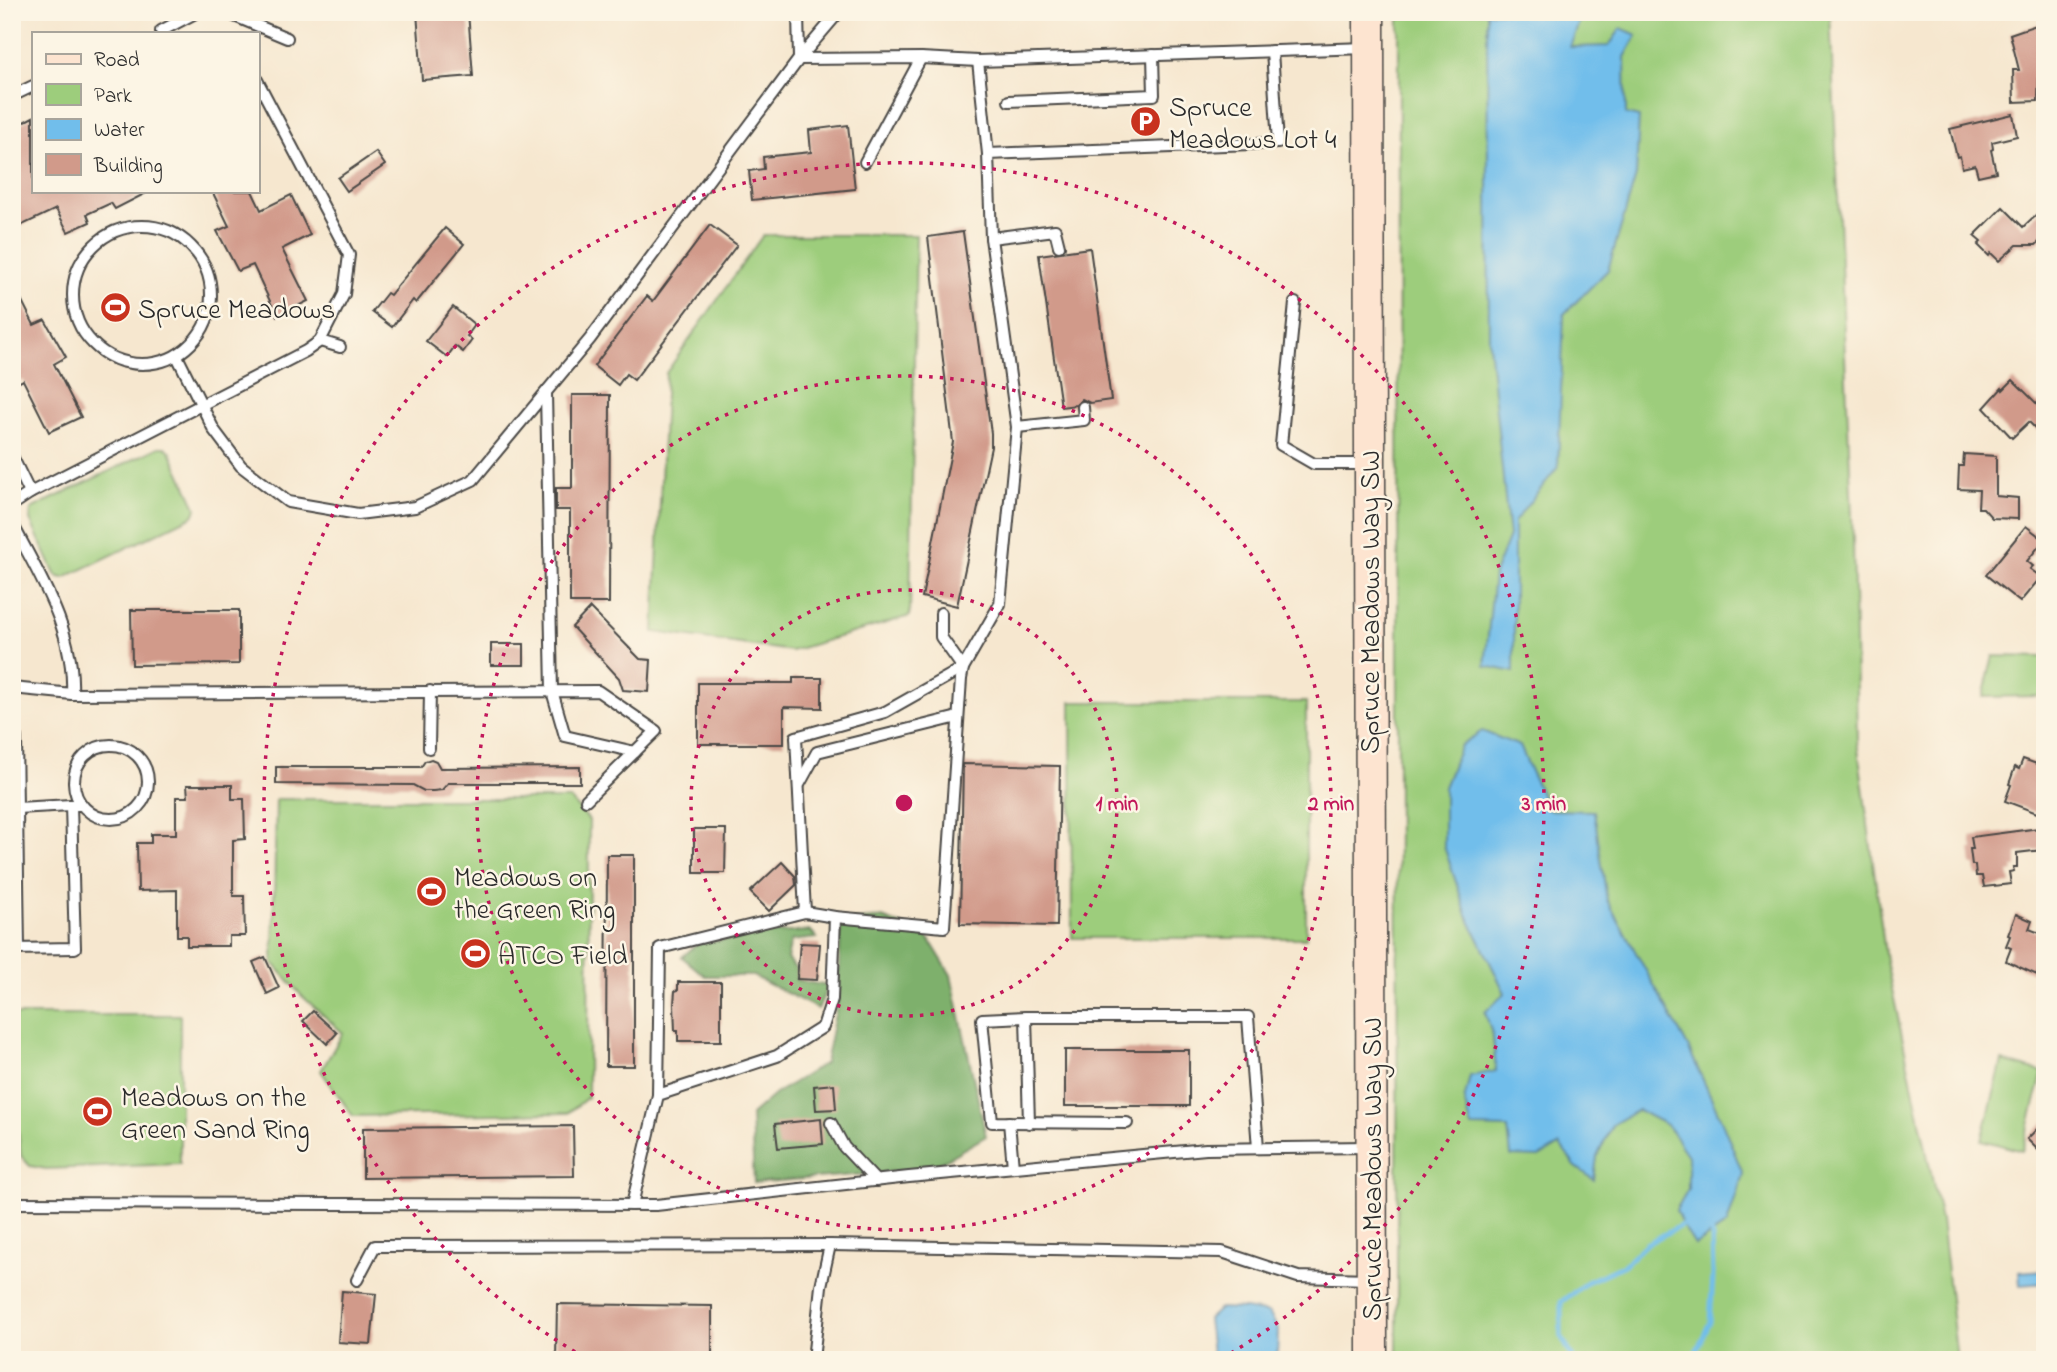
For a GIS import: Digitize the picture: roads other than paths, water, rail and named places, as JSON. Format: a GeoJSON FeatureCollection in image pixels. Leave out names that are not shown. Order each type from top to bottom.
{"type":"FeatureCollection","features":[{"type":"Feature","properties":{"kind":"main road","name":"Spruce Meadows Way SW"},"geometry":{"type":"LineString","coordinates":[[1369,12],[1372,1360]]}},
{"type":"Feature","properties":{"kind":"lane"},"geometry":{"type":"LineString","coordinates":[[161,32],[197,12]]}},
{"type":"Feature","properties":{"kind":"lane"},"geometry":{"type":"LineString","coordinates":[[225,12],[287,38]]}},
{"type":"Feature","properties":{"kind":"lane"},"geometry":{"type":"LineString","coordinates":[[798,12],[799,59]]}},
{"type":"Feature","properties":{"kind":"lane"},"geometry":{"type":"LineString","coordinates":[[177,356],[214,430],[241,466],[288,502],[358,514],[415,507],[473,480],[590,340],[799,59],[839,12]]}},
{"type":"Feature","properties":{"kind":"lane"},"geometry":{"type":"LineString","coordinates":[[799,59],[921,58],[978,61],[1368,48]]}},
{"type":"Feature","properties":{"kind":"lane"},"geometry":{"type":"LineString","coordinates":[[988,154],[1278,143],[1272,51]]}},
{"type":"Feature","properties":{"kind":"lane"},"geometry":{"type":"LineString","coordinates":[[1009,101],[1154,95],[1153,55]]}},
{"type":"Feature","properties":{"kind":"lane"},"geometry":{"type":"LineString","coordinates":[[865,162],[921,58]]}},
{"type":"Feature","properties":{"kind":"lane"},"geometry":{"type":"LineString","coordinates":[[632,1205],[658,1096],[660,948],[805,912],[944,927],[963,668],[1000,604],[1017,427],[992,239],[988,154],[978,61]]}},
{"type":"Feature","properties":{"kind":"lane"},"geometry":{"type":"LineString","coordinates":[[12,505],[306,351],[320,341],[344,294],[349,255],[259,84]]}},
{"type":"Feature","properties":{"kind":"lane"},"geometry":{"type":"LineString","coordinates":[[12,96],[32,86]]}},
{"type":"Feature","properties":{"kind":"lane"},"geometry":{"type":"LineString","coordinates":[[151,226],[172,232],[190,244],[203,261],[211,281],[212,303],[206,324],[194,342],[177,356],[154,364],[130,364],[107,355],[89,340],[83,330],[77,319],[72,296],[76,272],[88,251],[106,235],[129,227],[151,226]]}},
{"type":"Feature","properties":{"kind":"lane"},"geometry":{"type":"LineString","coordinates":[[992,239],[1055,230],[1059,246]]}},
{"type":"Feature","properties":{"kind":"lane"},"geometry":{"type":"LineString","coordinates":[[1294,303],[1281,444],[1314,464],[1369,464]]}},
{"type":"Feature","properties":{"kind":"lane"},"geometry":{"type":"LineString","coordinates":[[320,341],[340,347]]}},
{"type":"Feature","properties":{"kind":"lane"},"geometry":{"type":"LineString","coordinates":[[546,393],[552,691],[565,736],[635,752]]}},
{"type":"Feature","properties":{"kind":"lane"},"geometry":{"type":"LineString","coordinates":[[1017,427],[1084,420],[1083,407]]}},
{"type":"Feature","properties":{"kind":"lane"},"geometry":{"type":"LineString","coordinates":[[12,456],[30,494]]}},
{"type":"Feature","properties":{"kind":"lane"},"geometry":{"type":"LineString","coordinates":[[12,523],[58,612],[67,645],[72,694]]}},
{"type":"Feature","properties":{"kind":"lane"},"geometry":{"type":"LineString","coordinates":[[941,613],[941,636],[963,668]]}},
{"type":"Feature","properties":{"kind":"lane"},"geometry":{"type":"LineString","coordinates":[[805,912],[796,737],[885,712],[963,668]]}},
{"type":"Feature","properties":{"kind":"lane"},"geometry":{"type":"LineString","coordinates":[[12,688],[72,694],[598,691],[656,731],[586,800]]}},
{"type":"Feature","properties":{"kind":"lane"},"geometry":{"type":"LineString","coordinates":[[429,748],[430,691]]}},
{"type":"Feature","properties":{"kind":"lane"},"geometry":{"type":"LineString","coordinates":[[799,785],[817,752],[958,717]]}},
{"type":"Feature","properties":{"kind":"lane"},"geometry":{"type":"LineString","coordinates":[[12,737],[16,737],[15,949],[75,948],[76,805],[76,793],[74,780],[77,768],[84,757],[95,749],[106,746],[129,750],[145,766],[148,789],[144,800],[128,816],[102,818],[76,805],[17,808]]}},
{"type":"Feature","properties":{"kind":"lane"},"geometry":{"type":"LineString","coordinates":[[658,1096],[777,1056],[823,1027],[832,999],[835,917]]}},
{"type":"Feature","properties":{"kind":"lane"},"geometry":{"type":"LineString","coordinates":[[1026,1017],[1029,1123]]}},
{"type":"Feature","properties":{"kind":"lane"},"geometry":{"type":"LineString","coordinates":[[1127,1123],[992,1122],[982,1019],[1248,1017],[1258,1148]]}},
{"type":"Feature","properties":{"kind":"lane"},"geometry":{"type":"LineString","coordinates":[[1009,1122],[1013,1167]]}},
{"type":"Feature","properties":{"kind":"lane"},"geometry":{"type":"LineString","coordinates":[[831,1123],[844,1147],[876,1181]]}},
{"type":"Feature","properties":{"kind":"lane"},"geometry":{"type":"LineString","coordinates":[[12,1203],[656,1205],[1206,1149],[1372,1147]]}},
{"type":"Feature","properties":{"kind":"lane"},"geometry":{"type":"LineString","coordinates":[[357,1280],[375,1246],[830,1245],[1222,1252],[1298,1278],[1372,1279]]}},
{"type":"Feature","properties":{"kind":"lane"},"geometry":{"type":"LineString","coordinates":[[813,1360],[821,1286],[830,1245]]}},
{"type":"Feature","properties":{"kind":"water"},"geometry":{"type":"Polygon","coordinates":[[[1487,12],[1583,12],[1570,47],[1609,46],[1621,28],[1637,35],[1625,57],[1626,114],[1639,117],[1636,176],[1608,270],[1564,314],[1558,467],[1514,522],[1514,672],[1485,666],[1494,574],[1509,536],[1489,344],[1487,12]]]}},
{"type":"Feature","properties":{"kind":"water"},"geometry":{"type":"Polygon","coordinates":[[[1482,731],[1520,746],[1548,810],[1594,811],[1607,900],[1688,1047],[1743,1174],[1727,1224],[1695,1245],[1676,1210],[1688,1189],[1688,1156],[1667,1125],[1638,1110],[1612,1125],[1597,1157],[1594,1180],[1575,1166],[1560,1145],[1539,1157],[1511,1156],[1508,1128],[1472,1127],[1464,1101],[1470,1076],[1496,1071],[1493,1037],[1485,1012],[1505,993],[1467,915],[1444,846],[1444,787],[1461,745],[1482,731]]]}},
{"type":"Feature","properties":{"kind":"water"},"geometry":{"type":"Polygon","coordinates":[[[2045,1270],[2045,1283],[2020,1285],[2019,1272],[2045,1270]]]}},
{"type":"Feature","properties":{"kind":"water"},"geometry":{"type":"Polygon","coordinates":[[[1220,1308],[1269,1313],[1278,1329],[1277,1360],[1210,1360],[1212,1353],[1208,1319],[1220,1308]]]}},
{"type":"Feature","properties":{"kind":"waterway"},"geometry":{"type":"LineString","coordinates":[[1574,1360],[1561,1336],[1561,1302],[1587,1282],[1624,1265],[1646,1244],[1682,1225]]}},
{"type":"Feature","properties":{"kind":"waterway"},"geometry":{"type":"LineString","coordinates":[[1696,1360],[1696,1352],[1710,1322],[1712,1234]]}},
{"type":"Feature","properties":{"kind":"place","name":"Spruce Meadows Lot 4"},"geometry":{"type":"Point","coordinates":[1146,122]}},
{"type":"Feature","properties":{"kind":"place","name":"Spruce Meadows"},"geometry":{"type":"Point","coordinates":[115,308]}},
{"type":"Feature","properties":{"kind":"place","name":"Meadows on the Green Ring"},"geometry":{"type":"Point","coordinates":[431,892]}},
{"type":"Feature","properties":{"kind":"place","name":"ATCO Field"},"geometry":{"type":"Point","coordinates":[475,954]}},
{"type":"Feature","properties":{"kind":"place","name":"Meadows on the Green Sand Ring"},"geometry":{"type":"Point","coordinates":[98,1112]}}]}
